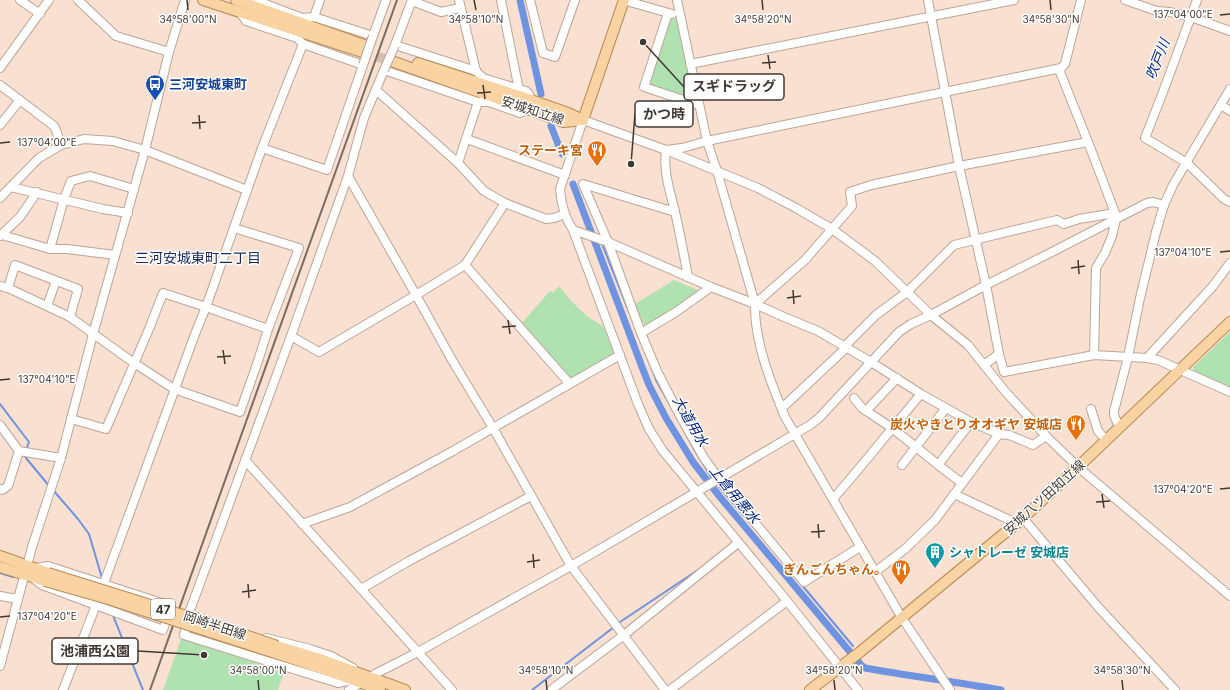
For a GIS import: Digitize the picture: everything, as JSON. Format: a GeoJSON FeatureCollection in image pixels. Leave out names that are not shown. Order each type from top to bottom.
{"type":"FeatureCollection","features":[{"type":"Feature","properties":{"kind":"main road"},"geometry":{"type":"LineString","coordinates":[[203,0],[241,3],[363,48]]}},
{"type":"Feature","properties":{"kind":"main road","name":"安城知立線"},"geometry":{"type":"LineString","coordinates":[[395,59],[530,105],[568,113],[583,120],[623,0]]}},
{"type":"Feature","properties":{"kind":"main road","name":"安城八ツ田知立線"},"geometry":{"type":"LineString","coordinates":[[810,690],[860,652],[1019,521],[1230,322]]}},
{"type":"Feature","properties":{"kind":"main road","name":"岡崎半田線"},"geometry":{"type":"LineString","coordinates":[[0,556],[46,577],[193,617],[274,649],[317,658],[352,681],[366,680],[406,690]]}},
{"type":"Feature","properties":{"kind":"main road","name":"岡崎半田線"},"geometry":{"type":"LineString","coordinates":[[0,566],[30,571]]}},
{"type":"Feature","properties":{"kind":"main road","name":"岡崎半田線"},"geometry":{"type":"LineString","coordinates":[[366,680],[380,690]]}},
{"type":"Feature","properties":{"kind":"street"},"geometry":{"type":"LineString","coordinates":[[20,0],[40,14]]}},
{"type":"Feature","properties":{"kind":"street"},"geometry":{"type":"LineString","coordinates":[[0,68],[49,0]]}},
{"type":"Feature","properties":{"kind":"street"},"geometry":{"type":"LineString","coordinates":[[78,0],[116,36],[169,52]]}},
{"type":"Feature","properties":{"kind":"street"},"geometry":{"type":"LineString","coordinates":[[0,666],[18,599],[30,571],[37,529],[62,458],[93,334],[145,150],[169,52],[185,0]]}},
{"type":"Feature","properties":{"kind":"street"},"geometry":{"type":"LineString","coordinates":[[255,0],[302,18],[314,17],[373,36]]}},
{"type":"Feature","properties":{"kind":"street"},"geometry":{"type":"LineString","coordinates":[[314,17],[320,0]]}},
{"type":"Feature","properties":{"kind":"street"},"geometry":{"type":"LineString","coordinates":[[262,148],[327,170],[386,0]]}},
{"type":"Feature","properties":{"kind":"street"},"geometry":{"type":"LineString","coordinates":[[500,0],[519,90]]}},
{"type":"Feature","properties":{"kind":"street"},"geometry":{"type":"LineString","coordinates":[[530,0],[543,53],[555,57],[575,0]]}},
{"type":"Feature","properties":{"kind":"street"},"geometry":{"type":"LineString","coordinates":[[623,0],[680,16]]}},
{"type":"Feature","properties":{"kind":"street"},"geometry":{"type":"LineString","coordinates":[[677,0],[707,141],[756,304],[755,315],[760,344],[769,374],[785,416],[902,618],[946,683]]}},
{"type":"Feature","properties":{"kind":"street"},"geometry":{"type":"LineString","coordinates":[[928,0],[959,166],[1004,372],[1094,355],[1147,358],[1158,360],[1230,392]]}},
{"type":"Feature","properties":{"kind":"street"},"geometry":{"type":"LineString","coordinates":[[690,64],[1014,0]]}},
{"type":"Feature","properties":{"kind":"street"},"geometry":{"type":"LineString","coordinates":[[666,150],[682,148],[707,141],[1061,68],[1065,64],[1081,0]]}},
{"type":"Feature","properties":{"kind":"street"},"geometry":{"type":"LineString","coordinates":[[1125,0],[1157,11],[1170,12],[1191,17],[1230,31]]}},
{"type":"Feature","properties":{"kind":"street"},"geometry":{"type":"LineString","coordinates":[[1197,0],[1145,138],[1187,163],[1224,199],[1230,202]]}},
{"type":"Feature","properties":{"kind":"street"},"geometry":{"type":"LineString","coordinates":[[384,70],[478,102],[489,102],[520,113],[530,105],[529,94],[526,91],[482,78],[476,71],[460,4],[441,12],[412,1],[364,118],[348,176],[190,613],[184,635],[338,683],[366,680],[418,652],[571,566],[796,434],[819,418],[899,332],[908,325],[931,315],[986,284],[1116,216],[1147,203],[1153,202],[1164,205]]}},
{"type":"Feature","properties":{"kind":"street"},"geometry":{"type":"LineString","coordinates":[[241,3],[246,21],[297,38],[303,44],[363,64]]}},
{"type":"Feature","properties":{"kind":"street"},"geometry":{"type":"LineString","coordinates":[[668,13],[644,87],[699,105]]}},
{"type":"Feature","properties":{"kind":"street"},"geometry":{"type":"LineString","coordinates":[[63,690],[96,605],[174,389],[206,307],[262,148],[303,44]]}},
{"type":"Feature","properties":{"kind":"street"},"geometry":{"type":"LineString","coordinates":[[395,45],[476,71]]}},
{"type":"Feature","properties":{"kind":"street"},"geometry":{"type":"LineString","coordinates":[[1061,68],[1060,72],[1116,216],[1112,236],[1105,253],[1096,268],[1094,355]]}},
{"type":"Feature","properties":{"kind":"street"},"geometry":{"type":"LineString","coordinates":[[0,85],[54,126],[61,145]]}},
{"type":"Feature","properties":{"kind":"street"},"geometry":{"type":"LineString","coordinates":[[1120,426],[1114,415],[1114,411],[1128,357],[1156,232],[1164,205],[1173,185],[1230,89]]}},
{"type":"Feature","properties":{"kind":"street"},"geometry":{"type":"LineString","coordinates":[[376,90],[458,163],[484,191],[505,203],[546,219],[565,214]]}},
{"type":"Feature","properties":{"kind":"street"},"geometry":{"type":"LineString","coordinates":[[0,126],[20,100]]}},
{"type":"Feature","properties":{"kind":"street"},"geometry":{"type":"LineString","coordinates":[[458,163],[478,102]]}},
{"type":"Feature","properties":{"kind":"street"},"geometry":{"type":"LineString","coordinates":[[1221,105],[1230,111]]}},
{"type":"Feature","properties":{"kind":"street"},"geometry":{"type":"LineString","coordinates":[[858,690],[787,601],[738,544],[663,451],[649,429],[638,404],[573,230],[565,214],[561,198],[560,189],[583,120],[666,150],[758,188],[796,208],[832,230],[876,261],[931,315],[968,345],[1004,390],[1046,436],[1078,467],[1230,596]]}},
{"type":"Feature","properties":{"kind":"street"},"geometry":{"type":"LineString","coordinates":[[0,198],[39,158],[61,145],[84,139],[113,141],[145,150],[248,190]]}},
{"type":"Feature","properties":{"kind":"street"},"geometry":{"type":"LineString","coordinates":[[467,139],[565,175]]}},
{"type":"Feature","properties":{"kind":"street"},"geometry":{"type":"LineString","coordinates":[[756,304],[805,260],[832,230],[852,206],[850,192],[871,185],[959,166],[1088,142]]}},
{"type":"Feature","properties":{"kind":"street"},"geometry":{"type":"LineString","coordinates":[[666,150],[665,160],[667,179],[688,277]]}},
{"type":"Feature","properties":{"kind":"street"},"geometry":{"type":"LineString","coordinates":[[50,249],[64,199],[71,182],[90,176],[134,189]]}},
{"type":"Feature","properties":{"kind":"street"},"geometry":{"type":"LineString","coordinates":[[348,176],[571,566],[665,690]]}},
{"type":"Feature","properties":{"kind":"street"},"geometry":{"type":"LineString","coordinates":[[675,212],[583,184],[602,241],[657,371],[679,414],[704,458],[718,479],[804,582],[860,546]]}},
{"type":"Feature","properties":{"kind":"street"},"geometry":{"type":"LineString","coordinates":[[11,187],[103,209],[128,213]]}},
{"type":"Feature","properties":{"kind":"street"},"geometry":{"type":"LineString","coordinates":[[1,236],[20,217],[37,192]]}},
{"type":"Feature","properties":{"kind":"street"},"geometry":{"type":"LineString","coordinates":[[291,336],[319,352],[416,295],[464,265],[505,203]]}},
{"type":"Feature","properties":{"kind":"street"},"geometry":{"type":"LineString","coordinates":[[782,408],[876,315],[907,292],[954,245],[1057,220],[1064,224],[1079,219],[1116,216]]}},
{"type":"Feature","properties":{"kind":"street"},"geometry":{"type":"LineString","coordinates":[[70,317],[78,289],[15,265],[4,287],[70,317],[134,363],[174,389],[240,412],[268,329],[299,248],[234,228]]}},
{"type":"Feature","properties":{"kind":"street"},"geometry":{"type":"LineString","coordinates":[[573,230],[756,304],[818,331],[846,346],[921,394],[971,422],[999,434],[1009,435],[1033,445],[1046,436]]}},
{"type":"Feature","properties":{"kind":"street"},"geometry":{"type":"LineString","coordinates":[[1,236],[50,249],[67,249],[115,255]]}},
{"type":"Feature","properties":{"kind":"street"},"geometry":{"type":"LineString","coordinates":[[1147,358],[1213,286],[1230,263]]}},
{"type":"Feature","properties":{"kind":"street"},"geometry":{"type":"LineString","coordinates":[[464,265],[569,383]]}},
{"type":"Feature","properties":{"kind":"street"},"geometry":{"type":"LineString","coordinates":[[47,306],[56,281]]}},
{"type":"Feature","properties":{"kind":"street"},"geometry":{"type":"LineString","coordinates":[[642,333],[676,312],[711,287]]}},
{"type":"Feature","properties":{"kind":"street"},"geometry":{"type":"LineString","coordinates":[[71,419],[106,429],[163,293],[268,329]]}},
{"type":"Feature","properties":{"kind":"street"},"geometry":{"type":"LineString","coordinates":[[984,365],[999,354]]}},
{"type":"Feature","properties":{"kind":"street"},"geometry":{"type":"LineString","coordinates":[[302,524],[350,508],[620,355]]}},
{"type":"Feature","properties":{"kind":"street"},"geometry":{"type":"LineString","coordinates":[[866,410],[896,378]]}},
{"type":"Feature","properties":{"kind":"street"},"geometry":{"type":"LineString","coordinates":[[833,499],[879,446],[921,394]]}},
{"type":"Feature","properties":{"kind":"street"},"geometry":{"type":"LineString","coordinates":[[854,398],[866,410],[892,428],[962,483]]}},
{"type":"Feature","properties":{"kind":"street"},"geometry":{"type":"LineString","coordinates":[[902,465],[946,408]]}},
{"type":"Feature","properties":{"kind":"street"},"geometry":{"type":"LineString","coordinates":[[1091,409],[1098,431],[1106,440]]}},
{"type":"Feature","properties":{"kind":"street"},"geometry":{"type":"LineString","coordinates":[[939,464],[971,422]]}},
{"type":"Feature","properties":{"kind":"street"},"geometry":{"type":"LineString","coordinates":[[0,425],[19,451],[62,458]]}},
{"type":"Feature","properties":{"kind":"street"},"geometry":{"type":"LineString","coordinates":[[875,572],[905,549],[935,520],[999,434]]}},
{"type":"Feature","properties":{"kind":"street"},"geometry":{"type":"LineString","coordinates":[[0,489],[2,490],[8,486],[19,451]]}},
{"type":"Feature","properties":{"kind":"street"},"geometry":{"type":"LineString","coordinates":[[245,460],[452,690]]}},
{"type":"Feature","properties":{"kind":"street"},"geometry":{"type":"LineString","coordinates":[[954,494],[1019,521],[1175,690]]}},
{"type":"Feature","properties":{"kind":"street"},"geometry":{"type":"LineString","coordinates":[[361,589],[409,561],[531,496]]}},
{"type":"Feature","properties":{"kind":"street"},"geometry":{"type":"LineString","coordinates":[[551,690],[624,635],[738,544]]}},
{"type":"Feature","properties":{"kind":"street"},"geometry":{"type":"LineString","coordinates":[[48,566],[171,606],[163,630],[42,586],[30,571],[48,566]]}},
{"type":"Feature","properties":{"kind":"street"},"geometry":{"type":"LineString","coordinates":[[0,596],[18,599]]}},
{"type":"Feature","properties":{"kind":"street"},"geometry":{"type":"LineString","coordinates":[[670,690],[787,601]]}},
{"type":"Feature","properties":{"kind":"street"},"geometry":{"type":"LineString","coordinates":[[190,613],[265,638],[304,647],[331,656],[352,666],[352,681]]}},
{"type":"Feature","properties":{"kind":"green space"},"geometry":{"type":"Polygon","coordinates":[[[672,17],[679,21],[696,100],[649,87],[647,83],[669,19],[672,17]]]}},
{"type":"Feature","properties":{"kind":"green space"},"geometry":{"type":"Polygon","coordinates":[[[674,280],[702,292],[645,326],[635,304],[674,280]]]}},
{"type":"Feature","properties":{"kind":"green space"},"geometry":{"type":"Polygon","coordinates":[[[559,286],[570,300],[588,317],[603,326],[615,354],[570,379],[521,324],[550,291],[553,293],[559,286]]]}},
{"type":"Feature","properties":{"kind":"green space"},"geometry":{"type":"Polygon","coordinates":[[[1230,332],[1230,389],[1194,372],[1193,367],[1230,332]]]}},
{"type":"Feature","properties":{"kind":"green space"},"geometry":{"type":"Polygon","coordinates":[[[181,639],[284,671],[278,690],[163,690],[181,639]]]}},
{"type":"Feature","properties":{"kind":"waterway","name":"上倉用悪水"},"geometry":{"type":"LineString","coordinates":[[520,0],[541,94]]}},
{"type":"Feature","properties":{"kind":"waterway","name":"上倉用悪水"},"geometry":{"type":"LineString","coordinates":[[551,126],[562,154]]}},
{"type":"Feature","properties":{"kind":"waterway","name":"上倉用悪水"},"geometry":{"type":"LineString","coordinates":[[573,184],[649,385],[666,418],[693,462],[720,497],[861,665],[865,668],[1001,690]]}},
{"type":"Feature","properties":{"kind":"waterway","name":"大道用水"},"geometry":{"type":"LineString","coordinates":[[602,244],[629,312]]}},
{"type":"Feature","properties":{"kind":"waterway","name":"大道用水"},"geometry":{"type":"LineString","coordinates":[[648,359],[656,380],[674,412]]}},
{"type":"Feature","properties":{"kind":"waterway"},"geometry":{"type":"LineString","coordinates":[[0,404],[29,442],[26,450]]}},
{"type":"Feature","properties":{"kind":"waterway","name":"大道用水"},"geometry":{"type":"LineString","coordinates":[[680,423],[713,480]]}},
{"type":"Feature","properties":{"kind":"waterway"},"geometry":{"type":"LineString","coordinates":[[25,454],[26,458],[50,487]]}},
{"type":"Feature","properties":{"kind":"waterway","name":"大道用水"},"geometry":{"type":"LineString","coordinates":[[716,483],[743,515]]}},
{"type":"Feature","properties":{"kind":"waterway"},"geometry":{"type":"LineString","coordinates":[[53,490],[89,534],[102,578]]}},
{"type":"Feature","properties":{"kind":"waterway"},"geometry":{"type":"LineString","coordinates":[[617,624],[698,570]]}},
{"type":"Feature","properties":{"kind":"waterway"},"geometry":{"type":"LineString","coordinates":[[0,573],[13,577]]}},
{"type":"Feature","properties":{"kind":"waterway","name":"大道用水"},"geometry":{"type":"LineString","coordinates":[[801,584],[853,646]]}},
{"type":"Feature","properties":{"kind":"waterway"},"geometry":{"type":"LineString","coordinates":[[112,613],[143,690]]}},
{"type":"Feature","properties":{"kind":"waterway"},"geometry":{"type":"LineString","coordinates":[[532,690],[614,627]]}},
{"type":"Feature","properties":{"kind":"tunnel"},"geometry":{"type":"LineString","coordinates":[[362,52],[394,62]]}},
{"type":"Feature","properties":{"kind":"railway"},"geometry":{"type":"LineString","coordinates":[[150,690],[397,0]]}},
{"type":"Feature","properties":{"kind":"place","name":"スギドラッグ"},"geometry":{"type":"Point","coordinates":[643,42]}},
{"type":"Feature","properties":{"kind":"place","name":"三河安城東町"},"geometry":{"type":"Point","coordinates":[155,101]}},
{"type":"Feature","properties":{"kind":"place","name":"かつ時"},"geometry":{"type":"Point","coordinates":[631,164]}},
{"type":"Feature","properties":{"kind":"place","name":"ステーキ宮"},"geometry":{"type":"Point","coordinates":[597,167]}},
{"type":"Feature","properties":{"kind":"place","name":"炭火やきとりオオギヤ 安城店"},"geometry":{"type":"Point","coordinates":[1076,441]}},
{"type":"Feature","properties":{"kind":"place","name":"シャトレーゼ 安城店"},"geometry":{"type":"Point","coordinates":[935,569]}},
{"type":"Feature","properties":{"kind":"place","name":"ぎんごんちゃん。"},"geometry":{"type":"Point","coordinates":[901,586]}},
{"type":"Feature","properties":{"kind":"place","name":"池浦西公園"},"geometry":{"type":"Point","coordinates":[204,655]}},
{"type":"Feature","properties":{"kind":"district","name":"三河安城東町二丁目"},"geometry":{"type":"Point","coordinates":[198,257]}},
{"type":"Feature","properties":{"kind":"water label","name":"吹戸川"},"geometry":{"type":"Point","coordinates":[1157,59]}}]}
